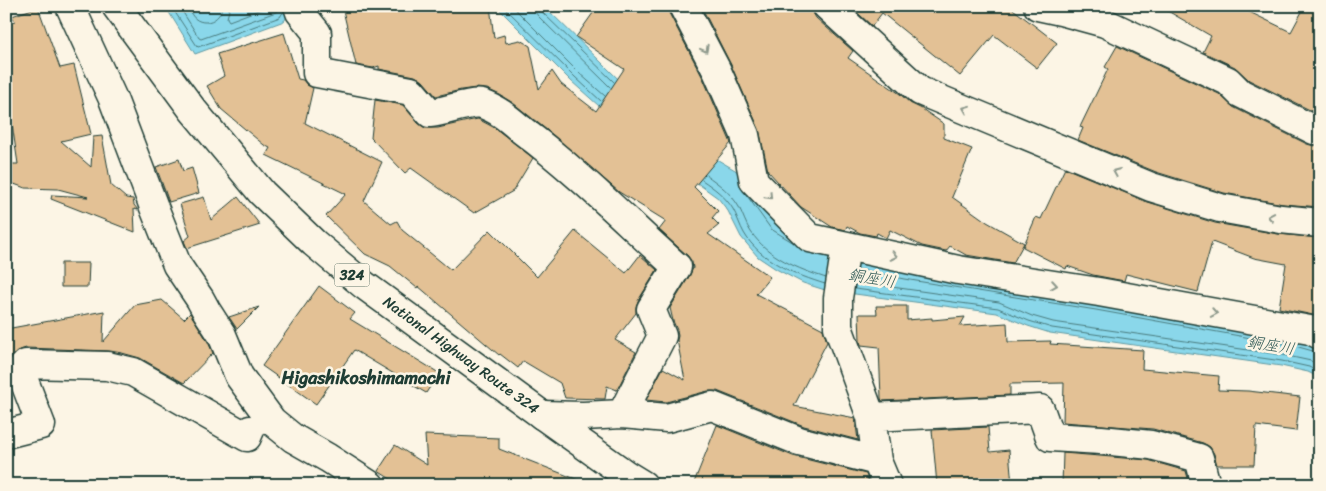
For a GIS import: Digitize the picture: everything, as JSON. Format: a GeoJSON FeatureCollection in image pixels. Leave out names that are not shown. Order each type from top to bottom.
{"type":"FeatureCollection","features":[{"type":"Feature","properties":{"kind":"main road"},"geometry":{"type":"LineString","coordinates":[[70,6],[113,99],[177,265],[222,335],[239,376],[272,421],[293,438],[370,485]]}},
{"type":"Feature","properties":{"kind":"main road","name":"National Highway Route 324"},"geometry":{"type":"LineString","coordinates":[[116,6],[192,109],[262,193],[314,243],[364,285],[542,415],[643,485]]}},
{"type":"Feature","properties":{"kind":"main road"},"geometry":{"type":"LineString","coordinates":[[683,6],[717,71],[745,135],[754,181],[810,238],[958,270],[1099,292],[1310,330],[1320,335]]}},
{"type":"Feature","properties":{"kind":"main road"},"geometry":{"type":"LineString","coordinates":[[827,6],[920,91],[1151,186],[1220,208],[1282,219],[1320,223]]}},
{"type":"Feature","properties":{"kind":"main road"},"geometry":{"type":"LineString","coordinates":[[1038,6],[1105,23],[1228,81],[1240,92],[1314,130]]}},
{"type":"Feature","properties":{"kind":"main road"},"geometry":{"type":"LineString","coordinates":[[299,9],[317,33],[317,73],[411,91],[430,113],[475,104],[482,104],[499,112],[555,155],[677,268],[651,309],[662,336],[622,414]]}},
{"type":"Feature","properties":{"kind":"main road"},"geometry":{"type":"LineString","coordinates":[[846,246],[838,298],[838,327],[871,416],[882,473]]}},
{"type":"Feature","properties":{"kind":"main road"},"geometry":{"type":"LineString","coordinates":[[6,434],[40,425],[20,370],[26,364],[106,366],[133,372],[246,437],[250,430]]}},
{"type":"Feature","properties":{"kind":"main road"},"geometry":{"type":"LineString","coordinates":[[542,415],[583,416],[622,414],[667,418],[712,406],[882,473]]}},
{"type":"Feature","properties":{"kind":"main road"},"geometry":{"type":"LineString","coordinates":[[871,416],[1040,409],[1050,437],[1151,445],[1199,458],[1206,485]]}},
{"type":"Feature","properties":{"kind":"water"},"geometry":{"type":"Polygon","coordinates":[[[165,6],[199,6],[203,11],[216,6],[295,6],[284,21],[195,54],[165,6]]]}},
{"type":"Feature","properties":{"kind":"water","name":"銅座川"},"geometry":{"type":"Polygon","coordinates":[[[496,6],[544,6],[665,125],[747,177],[779,221],[1320,343],[1320,378],[1308,372],[1281,366],[1050,333],[997,313],[825,290],[803,283],[758,257],[741,237],[728,211],[718,198],[636,139],[571,81],[496,6]]]}},
{"type":"Feature","properties":{"kind":"building"},"geometry":{"type":"Polygon","coordinates":[[[342,6],[490,6],[494,38],[504,35],[506,43],[520,40],[530,46],[539,89],[552,71],[561,84],[596,111],[624,69],[576,37],[598,6],[668,6],[669,13],[703,78],[731,143],[694,187],[718,211],[712,218],[719,225],[708,234],[770,277],[756,294],[823,329],[827,342],[794,406],[855,418],[858,440],[804,426],[717,391],[708,391],[666,402],[646,400],[663,368],[685,380],[677,340],[677,330],[670,308],[693,268],[688,256],[659,230],[666,221],[619,192],[553,135],[500,95],[487,89],[476,88],[436,96],[423,81],[415,76],[379,69],[379,66],[373,68],[356,65],[342,6]]]}},
{"type":"Feature","properties":{"kind":"building"},"geometry":{"type":"Polygon","coordinates":[[[701,6],[812,6],[812,11],[816,18],[853,51],[848,58],[910,103],[944,124],[944,138],[972,149],[952,197],[987,222],[1024,243],[1013,263],[966,255],[950,246],[946,251],[922,246],[890,230],[886,238],[877,233],[876,236],[860,233],[847,226],[845,230],[832,227],[801,207],[768,171],[759,129],[731,65],[701,6]]]}},
{"type":"Feature","properties":{"kind":"building"},"geometry":{"type":"Polygon","coordinates":[[[850,6],[1009,6],[1057,43],[1037,68],[994,35],[960,76],[882,13],[872,26],[850,6]]]}},
{"type":"Feature","properties":{"kind":"building"},"geometry":{"type":"Polygon","coordinates":[[[1159,6],[1237,6],[1291,32],[1305,6],[1320,6],[1320,115],[1249,80],[1235,67],[1203,52],[1211,36],[1159,6]]]}},
{"type":"Feature","properties":{"kind":"building"},"geometry":{"type":"Polygon","coordinates":[[[38,7],[60,68],[74,65],[91,134],[61,141],[91,167],[93,137],[102,136],[111,185],[126,198],[133,199],[134,205],[138,210],[134,209],[135,232],[51,199],[52,195],[88,197],[58,189],[25,188],[6,181],[6,164],[18,164],[9,104],[6,105],[6,24],[15,21],[12,16],[38,7]]]}},
{"type":"Feature","properties":{"kind":"building"},"geometry":{"type":"Polygon","coordinates":[[[284,33],[298,79],[303,80],[313,88],[305,123],[382,162],[364,201],[391,224],[397,221],[402,230],[451,270],[490,230],[537,277],[575,231],[626,273],[640,255],[657,270],[638,301],[636,313],[615,340],[636,352],[617,390],[607,386],[605,399],[565,398],[560,383],[523,361],[518,368],[499,355],[418,286],[417,288],[390,266],[365,254],[326,216],[346,194],[266,155],[270,148],[221,109],[207,86],[224,76],[217,54],[284,33]]]}},
{"type":"Feature","properties":{"kind":"building"},"geometry":{"type":"Polygon","coordinates":[[[1117,46],[1219,94],[1233,107],[1307,144],[1314,146],[1320,144],[1320,207],[1283,204],[1224,193],[1156,172],[1078,140],[1083,128],[1080,127],[1108,69],[1105,67],[1117,46]]]}},
{"type":"Feature","properties":{"kind":"building"},"geometry":{"type":"Polygon","coordinates":[[[375,100],[403,105],[418,123],[425,128],[438,128],[478,119],[495,128],[533,158],[513,191],[474,213],[411,168],[405,173],[371,138],[375,100]]]}},
{"type":"Feature","properties":{"kind":"building"},"geometry":{"type":"Polygon","coordinates":[[[179,159],[183,171],[192,168],[199,193],[169,202],[156,167],[179,159]]]}},
{"type":"Feature","properties":{"kind":"building"},"geometry":{"type":"Polygon","coordinates":[[[1065,168],[1145,201],[1215,223],[1278,234],[1320,238],[1320,317],[1279,308],[1286,264],[1254,258],[1212,242],[1198,292],[1126,274],[1124,281],[1093,275],[1067,266],[1066,269],[1023,247],[1036,217],[1041,219],[1065,168]]]}},
{"type":"Feature","properties":{"kind":"building"},"geometry":{"type":"Polygon","coordinates":[[[204,197],[211,220],[238,197],[260,225],[187,248],[184,241],[190,236],[180,204],[204,197]]]}},
{"type":"Feature","properties":{"kind":"building"},"geometry":{"type":"Polygon","coordinates":[[[61,263],[89,263],[88,287],[61,287],[61,263]]]}},
{"type":"Feature","properties":{"kind":"building"},"geometry":{"type":"Polygon","coordinates":[[[319,286],[355,313],[350,319],[439,373],[426,393],[354,350],[316,404],[262,366],[319,286]]]}},
{"type":"Feature","properties":{"kind":"building"},"geometry":{"type":"Polygon","coordinates":[[[162,300],[184,319],[190,313],[213,353],[184,383],[140,358],[110,351],[26,348],[20,350],[9,359],[6,345],[6,329],[104,311],[103,342],[135,305],[162,300]]]}},
{"type":"Feature","properties":{"kind":"building"},"geometry":{"type":"Polygon","coordinates":[[[876,306],[907,306],[907,320],[965,317],[960,326],[1007,323],[1008,342],[1051,341],[1050,344],[1143,350],[1142,369],[1219,376],[1218,390],[1248,391],[1300,397],[1296,431],[1256,426],[1254,465],[1217,465],[1210,447],[1203,443],[1153,429],[1063,422],[1064,383],[1010,384],[1010,395],[882,401],[879,347],[861,345],[860,341],[859,314],[877,314],[876,306]]]}},
{"type":"Feature","properties":{"kind":"building"},"geometry":{"type":"Polygon","coordinates":[[[259,307],[237,329],[229,317],[259,307]]]}},
{"type":"Feature","properties":{"kind":"building"},"geometry":{"type":"Polygon","coordinates":[[[717,425],[793,456],[866,474],[870,485],[693,485],[717,425]]]}},
{"type":"Feature","properties":{"kind":"building"},"geometry":{"type":"Polygon","coordinates":[[[988,427],[990,452],[1009,450],[1012,485],[937,485],[932,430],[988,427]]]}},
{"type":"Feature","properties":{"kind":"building"},"geometry":{"type":"Polygon","coordinates":[[[425,435],[499,438],[499,449],[586,483],[585,485],[400,485],[378,471],[395,445],[427,465],[425,435]]]}},
{"type":"Feature","properties":{"kind":"building"},"geometry":{"type":"Polygon","coordinates":[[[1063,453],[1148,460],[1186,471],[1190,485],[1162,485],[1161,481],[1108,485],[1062,485],[1063,453]]]}},
{"type":"Feature","properties":{"kind":"district","name":"Higashikoshimamachi"},"geometry":{"type":"Point","coordinates":[366,378]}}]}
